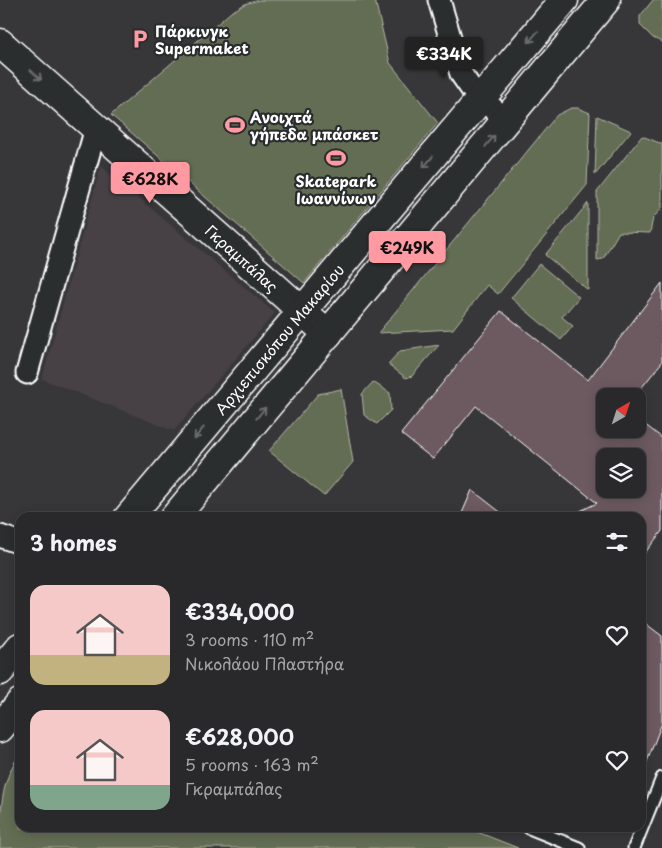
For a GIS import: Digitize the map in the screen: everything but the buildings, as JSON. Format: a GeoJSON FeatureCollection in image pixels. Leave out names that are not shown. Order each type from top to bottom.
{"type":"FeatureCollection","features":[{"type":"Feature","properties":{"kind":"main road","name":"Αρχιεπισκόπου Μακαρίου"},"geometry":{"type":"LineString","coordinates":[[133,512],[564,0]]}},
{"type":"Feature","properties":{"kind":"main road"},"geometry":{"type":"LineString","coordinates":[[179,512],[606,0]]}},
{"type":"Feature","properties":{"kind":"main road","name":"Γκραμπάλας"},"geometry":{"type":"LineString","coordinates":[[0,43],[328,334]]}},
{"type":"Feature","properties":{"kind":"main road"},"geometry":{"type":"LineString","coordinates":[[0,671],[15,653]]}},
{"type":"Feature","properties":{"kind":"main road"},"geometry":{"type":"LineString","coordinates":[[0,728],[15,709]]}},
{"type":"Feature","properties":{"kind":"street"},"geometry":{"type":"LineString","coordinates":[[439,0],[461,74],[475,94],[507,120]]}},
{"type":"Feature","properties":{"kind":"street"},"geometry":{"type":"LineString","coordinates":[[27,373],[96,128]]}},
{"type":"Feature","properties":{"kind":"street"},"geometry":{"type":"LineString","coordinates":[[0,536],[15,541]]}},
{"type":"Feature","properties":{"kind":"lane"},"geometry":{"type":"LineString","coordinates":[[646,818],[662,778]]}},
{"type":"Feature","properties":{"kind":"lane"},"geometry":{"type":"LineString","coordinates":[[539,832],[579,848]]}},
{"type":"Feature","properties":{"kind":"lane"},"geometry":{"type":"LineString","coordinates":[[634,848],[640,832]]}},
{"type":"Feature","properties":{"kind":"shaded area"},"geometry":{"type":"Polygon","coordinates":[[[101,166],[275,313],[174,431],[42,379],[101,166]]]}},
{"type":"Feature","properties":{"kind":"green space"},"geometry":{"type":"Polygon","coordinates":[[[259,0],[375,0],[390,63],[438,123],[304,283],[111,115],[231,12],[245,4],[259,0]]]}},
{"type":"Feature","properties":{"kind":"green space"},"geometry":{"type":"Polygon","coordinates":[[[653,0],[662,0],[662,42],[653,38],[640,25],[640,16],[653,0]]]}},
{"type":"Feature","properties":{"kind":"green space"},"geometry":{"type":"Polygon","coordinates":[[[571,108],[578,108],[590,113],[587,185],[498,294],[487,285],[453,329],[378,333],[557,115],[571,108]]]}},
{"type":"Feature","properties":{"kind":"green space"},"geometry":{"type":"Polygon","coordinates":[[[597,116],[631,131],[595,175],[597,116]]]}},
{"type":"Feature","properties":{"kind":"green space"},"geometry":{"type":"Polygon","coordinates":[[[642,136],[662,144],[662,208],[653,218],[650,233],[619,232],[603,259],[597,260],[597,192],[642,136]]]}},
{"type":"Feature","properties":{"kind":"green space"},"geometry":{"type":"Polygon","coordinates":[[[588,203],[588,290],[545,255],[588,203]]]}},
{"type":"Feature","properties":{"kind":"green space"},"geometry":{"type":"Polygon","coordinates":[[[539,264],[579,297],[562,317],[573,326],[561,340],[511,298],[539,264]]]}},
{"type":"Feature","properties":{"kind":"green space"},"geometry":{"type":"Polygon","coordinates":[[[439,345],[412,376],[406,378],[388,364],[400,351],[439,345]]]}},
{"type":"Feature","properties":{"kind":"green space"},"geometry":{"type":"Polygon","coordinates":[[[373,382],[390,393],[391,410],[377,424],[364,415],[362,394],[373,382]]]}},
{"type":"Feature","properties":{"kind":"green space"},"geometry":{"type":"Polygon","coordinates":[[[341,389],[353,462],[324,496],[269,451],[318,394],[341,389]]]}},
{"type":"Feature","properties":{"kind":"green space"},"geometry":{"type":"Polygon","coordinates":[[[15,761],[15,832],[477,832],[518,848],[0,848],[2,799],[15,761]]]}},
{"type":"Feature","properties":{"kind":"place","name":"Πάρκινγκ Supermaket"},"geometry":{"type":"Point","coordinates":[140,39]}},
{"type":"Feature","properties":{"kind":"place","name":"Ανοιχτά γήπεδα μπάσκετ"},"geometry":{"type":"Point","coordinates":[235,125]}},
{"type":"Feature","properties":{"kind":"place","name":"Skatepark Ιωαννίνων"},"geometry":{"type":"Point","coordinates":[336,158]}}]}
